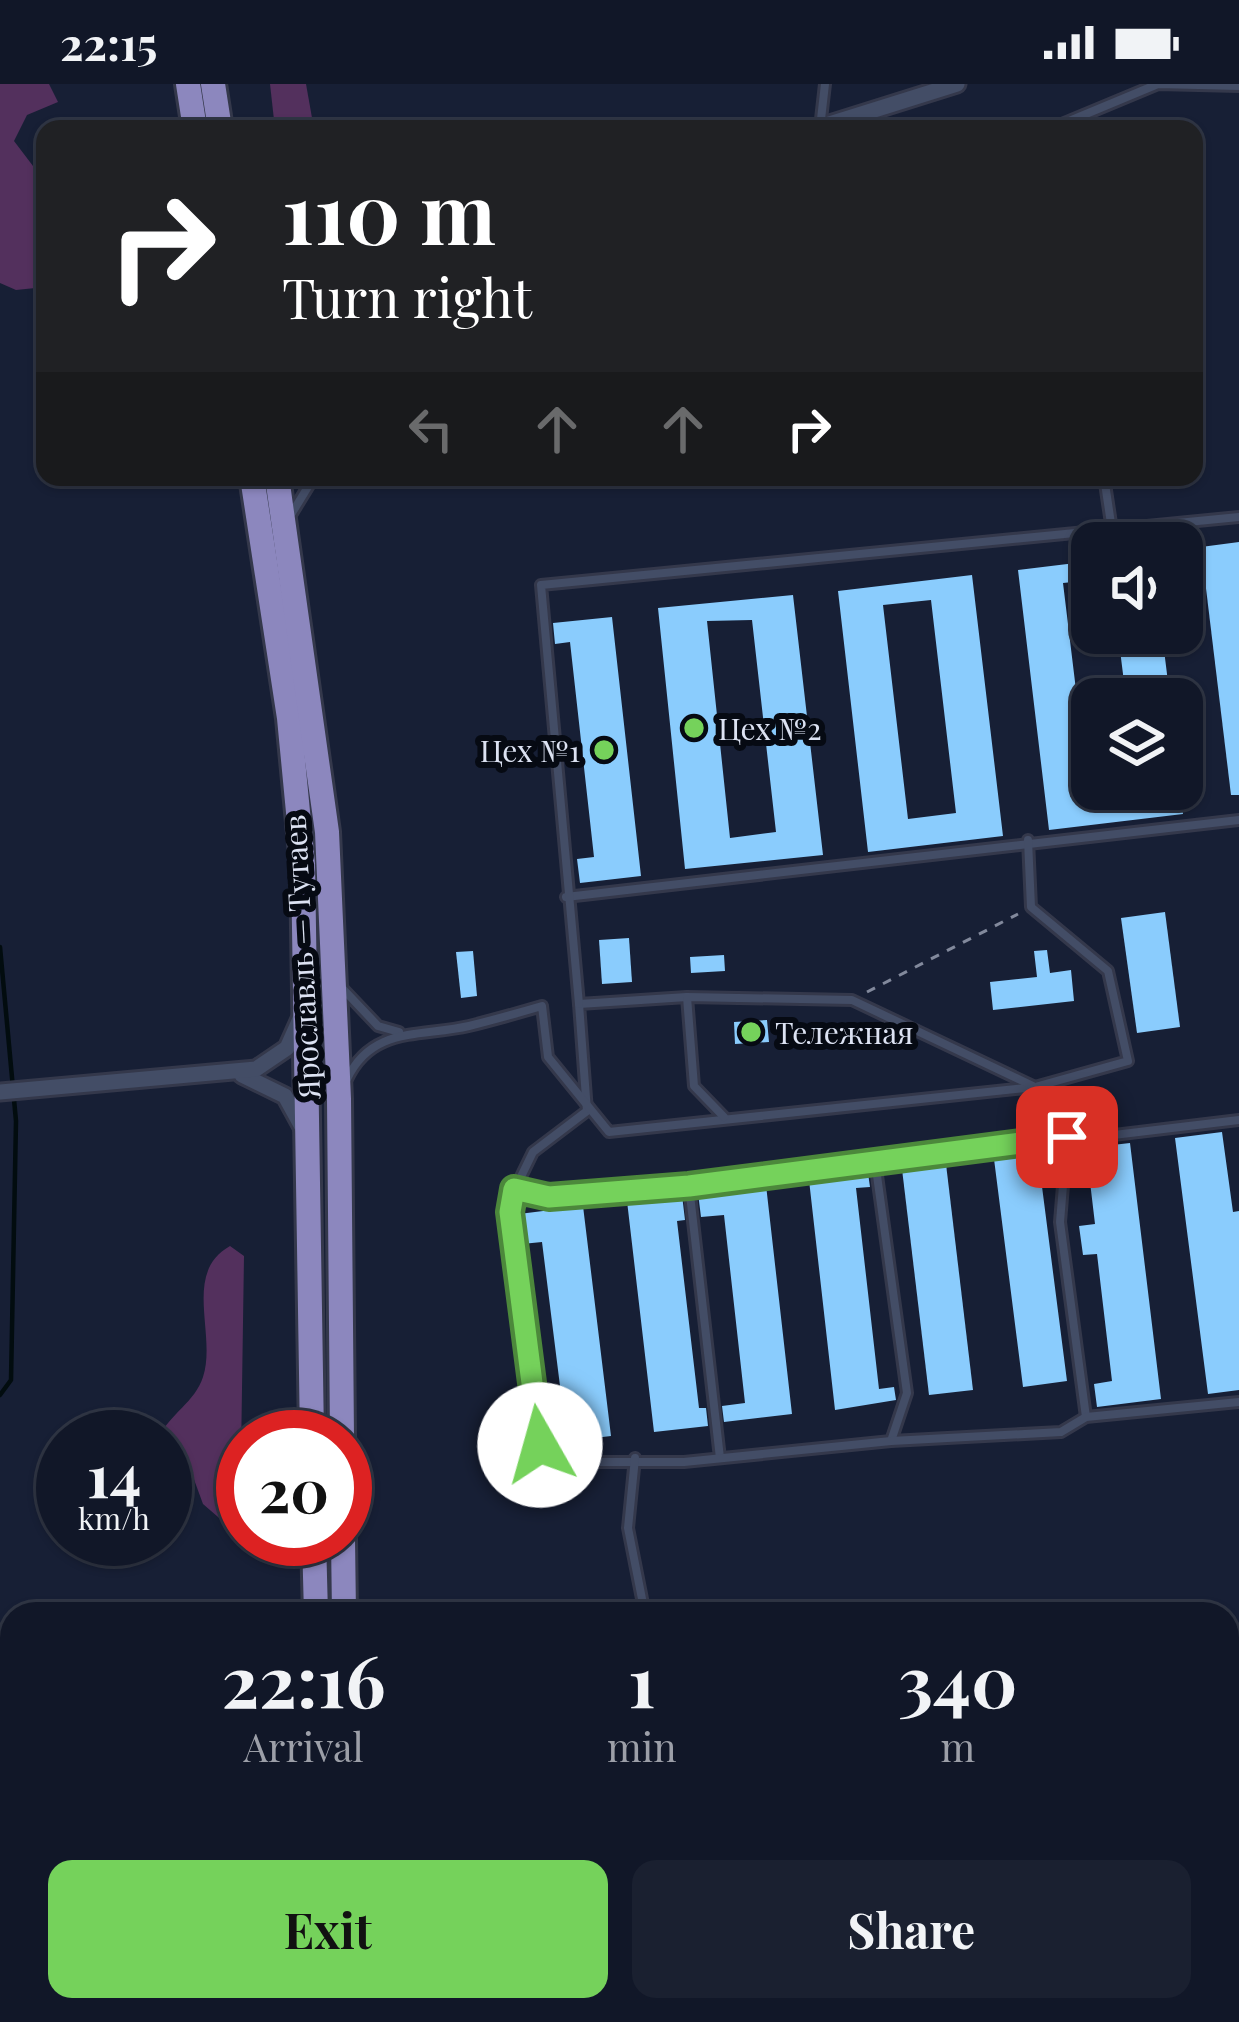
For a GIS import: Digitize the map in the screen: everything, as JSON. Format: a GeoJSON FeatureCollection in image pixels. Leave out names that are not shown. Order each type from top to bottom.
{"type":"FeatureCollection","features":[{"type":"Feature","properties":{"kind":"main road"},"geometry":{"type":"LineString","coordinates":[[188,84],[194,120]]}},
{"type":"Feature","properties":{"kind":"main road"},"geometry":{"type":"LineString","coordinates":[[213,84],[219,120]]}},
{"type":"Feature","properties":{"kind":"main road","name":"Ярославль — Тутаев"},"geometry":{"type":"LineString","coordinates":[[253,486],[289,718],[308,994],[313,1410]]}},
{"type":"Feature","properties":{"kind":"main road","name":"Ярославль — Тутаев"},"geometry":{"type":"LineString","coordinates":[[278,486],[327,832],[339,1099],[342,1410]]}},
{"type":"Feature","properties":{"kind":"main road"},"geometry":{"type":"LineString","coordinates":[[315,1566],[316,1602]]}},
{"type":"Feature","properties":{"kind":"main road"},"geometry":{"type":"LineString","coordinates":[[343,1566],[344,1602]]}},
{"type":"Feature","properties":{"kind":"street"},"geometry":{"type":"LineString","coordinates":[[845,120],[957,84]]}},
{"type":"Feature","properties":{"kind":"street"},"geometry":{"type":"LineString","coordinates":[[0,1092],[256,1069],[287,1048],[308,994]]}},
{"type":"Feature","properties":{"kind":"street"},"geometry":{"type":"LineString","coordinates":[[227,1073],[266,1082],[285,1096],[309,1142]]}},
{"type":"Feature","properties":{"kind":"lane"},"geometry":{"type":"LineString","coordinates":[[821,120],[825,84]]}},
{"type":"Feature","properties":{"kind":"lane"},"geometry":{"type":"LineString","coordinates":[[1072,120],[1158,84],[1239,86]]}},
{"type":"Feature","properties":{"kind":"lane"},"geometry":{"type":"LineString","coordinates":[[288,544],[295,503],[307,486]]}},
{"type":"Feature","properties":{"kind":"lane"},"geometry":{"type":"LineString","coordinates":[[1105,486],[1111,522]]}},
{"type":"Feature","properties":{"kind":"lane"},"geometry":{"type":"LineString","coordinates":[[1190,522],[1239,517]]}},
{"type":"Feature","properties":{"kind":"lane"},"geometry":{"type":"LineString","coordinates":[[587,1112],[541,585],[1071,534]]}},
{"type":"Feature","properties":{"kind":"lane"},"geometry":{"type":"LineString","coordinates":[[566,897],[1028,840],[1239,820]]}},
{"type":"Feature","properties":{"kind":"lane"},"geometry":{"type":"LineString","coordinates":[[339,1099],[354,1066],[372,1046],[400,1033],[464,1027],[542,1006],[548,1057],[587,1112],[609,1132],[1034,1087],[1127,1061],[1108,971],[1030,908],[1028,840]]}},
{"type":"Feature","properties":{"kind":"lane"},"geometry":{"type":"LineString","coordinates":[[334,958],[340,986],[355,1006],[379,1027],[400,1033]]}},
{"type":"Feature","properties":{"kind":"lane"},"geometry":{"type":"LineString","coordinates":[[579,1004],[687,997],[852,1000],[1034,1087]]}},
{"type":"Feature","properties":{"kind":"lane"},"geometry":{"type":"LineString","coordinates":[[687,997],[694,1086],[724,1117]]}},
{"type":"Feature","properties":{"kind":"lane"},"geometry":{"type":"LineString","coordinates":[[587,1112],[533,1151],[514,1189],[510,1212],[540,1445],[568,1462],[720,1458],[891,1441],[1061,1432],[1086,1417],[1239,1402]]}},
{"type":"Feature","properties":{"kind":"lane"},"geometry":{"type":"LineString","coordinates":[[514,1189],[549,1197],[689,1186],[1067,1137],[1239,1120]]}},
{"type":"Feature","properties":{"kind":"lane"},"geometry":{"type":"LineString","coordinates":[[1067,1137],[1060,1222],[1086,1417]]}},
{"type":"Feature","properties":{"kind":"lane"},"geometry":{"type":"LineString","coordinates":[[874,1161],[907,1394],[891,1441]]}},
{"type":"Feature","properties":{"kind":"lane"},"geometry":{"type":"LineString","coordinates":[[689,1186],[720,1458]]}},
{"type":"Feature","properties":{"kind":"lane"},"geometry":{"type":"LineString","coordinates":[[634,1458],[628,1528],[643,1602]]}},
{"type":"Feature","properties":{"kind":"path"},"geometry":{"type":"LineString","coordinates":[[852,1000],[1030,908]]}},
{"type":"Feature","properties":{"kind":"shaded area"},"geometry":{"type":"Polygon","coordinates":[[[0,84],[49,84],[58,102],[27,115],[14,141],[36,166],[36,288],[16,290],[0,283],[0,84]]]}},
{"type":"Feature","properties":{"kind":"shaded area"},"geometry":{"type":"Polygon","coordinates":[[[270,84],[306,84],[312,120],[274,120],[270,84]]]}},
{"type":"Feature","properties":{"kind":"shaded area"},"geometry":{"type":"Polygon","coordinates":[[[230,1246],[244,1256],[242,1410],[216,1410],[216,1515],[203,1504],[192,1474],[192,1410],[179,1410],[203,1377],[204,1288],[216,1258],[230,1246]]]}},
{"type":"Feature","properties":{"kind":"building"},"geometry":{"type":"Polygon","coordinates":[[[1239,542],[1239,795],[1231,795],[1203,547],[1239,542]]]}},
{"type":"Feature","properties":{"kind":"building"},"geometry":{"type":"Polygon","coordinates":[[[1071,564],[1071,582],[1063,583],[1075,678],[1071,810],[1183,810],[1183,814],[1049,830],[1018,570],[1071,564]]]}},
{"type":"Feature","properties":{"kind":"building"},"geometry":{"type":"Polygon","coordinates":[[[972,575],[1003,836],[868,852],[838,591],[972,575]],[[931,600],[883,605],[908,819],[956,813],[931,600]]]}},
{"type":"Feature","properties":{"kind":"building"},"geometry":{"type":"Polygon","coordinates":[[[793,595],[823,855],[685,869],[658,608],[793,595]],[[752,620],[707,621],[730,838],[776,832],[752,620]]]}},
{"type":"Feature","properties":{"kind":"building","name":"Цех №1"},"geometry":{"type":"Polygon","coordinates":[[[612,617],[641,876],[580,883],[577,859],[594,857],[570,642],[555,644],[553,623],[612,617]]]}},
{"type":"Feature","properties":{"kind":"building"},"geometry":{"type":"Polygon","coordinates":[[[1121,654],[1165,654],[1167,678],[1123,678],[1121,654]]]}},
{"type":"Feature","properties":{"kind":"building"},"geometry":{"type":"Polygon","coordinates":[[[1165,912],[1180,1027],[1137,1033],[1121,918],[1165,912]]]}},
{"type":"Feature","properties":{"kind":"building"},"geometry":{"type":"Polygon","coordinates":[[[629,938],[632,982],[602,984],[599,940],[629,938]]]}},
{"type":"Feature","properties":{"kind":"building"},"geometry":{"type":"Polygon","coordinates":[[[1047,950],[1050,973],[1071,970],[1074,1001],[993,1010],[990,982],[1037,977],[1034,951],[1047,950]]]}},
{"type":"Feature","properties":{"kind":"building"},"geometry":{"type":"Polygon","coordinates":[[[473,951],[477,996],[461,998],[456,952],[473,951]]]}},
{"type":"Feature","properties":{"kind":"building"},"geometry":{"type":"Polygon","coordinates":[[[724,955],[725,971],[691,973],[690,957],[724,955]]]}},
{"type":"Feature","properties":{"kind":"building","name":"Тележная"},"geometry":{"type":"Polygon","coordinates":[[[767,1020],[769,1042],[735,1044],[734,1022],[767,1020]]]}},
{"type":"Feature","properties":{"kind":"building"},"geometry":{"type":"Polygon","coordinates":[[[1222,1132],[1233,1212],[1239,1211],[1239,1390],[1208,1394],[1175,1138],[1222,1132]]]}},
{"type":"Feature","properties":{"kind":"building"},"geometry":{"type":"Polygon","coordinates":[[[1130,1143],[1161,1399],[1097,1407],[1094,1384],[1112,1381],[1097,1254],[1083,1255],[1079,1226],[1095,1224],[1086,1148],[1130,1143]]]}},
{"type":"Feature","properties":{"kind":"building"},"geometry":{"type":"Polygon","coordinates":[[[1058,1151],[1056,1169],[1040,1171],[1067,1381],[1023,1387],[994,1159],[1058,1151]]]}},
{"type":"Feature","properties":{"kind":"building"},"geometry":{"type":"Polygon","coordinates":[[[946,1164],[973,1390],[929,1395],[902,1169],[946,1164]]]}},
{"type":"Feature","properties":{"kind":"building"},"geometry":{"type":"Polygon","coordinates":[[[868,1173],[870,1187],[856,1188],[879,1389],[894,1387],[896,1400],[835,1410],[809,1180],[868,1173]]]}},
{"type":"Feature","properties":{"kind":"building"},"geometry":{"type":"Polygon","coordinates":[[[766,1185],[792,1414],[724,1422],[722,1406],[745,1403],[724,1215],[701,1217],[698,1193],[766,1185]]]}},
{"type":"Feature","properties":{"kind":"building"},"geometry":{"type":"Polygon","coordinates":[[[682,1195],[685,1220],[677,1221],[699,1408],[706,1408],[708,1426],[654,1432],[627,1201],[682,1195]]]}},
{"type":"Feature","properties":{"kind":"building"},"geometry":{"type":"Polygon","coordinates":[[[583,1206],[611,1436],[553,1443],[551,1427],[565,1426],[542,1242],[522,1244],[519,1214],[583,1206]]]}},
{"type":"Feature","properties":{"kind":"waterway"},"geometry":{"type":"LineString","coordinates":[[0,947],[16,1121],[11,1380],[0,1395]]}},
{"type":"Feature","properties":{"kind":"place","name":"Цех №2"},"geometry":{"type":"Point","coordinates":[694,728]}},
{"type":"Feature","properties":{"kind":"place","name":"Цех №1"},"geometry":{"type":"Point","coordinates":[604,750]}},
{"type":"Feature","properties":{"kind":"place","name":"Тележная"},"geometry":{"type":"Point","coordinates":[751,1032]}},
{"type":"Feature","properties":{"kind":"route"},"geometry":{"type":"LineString","coordinates":[[540,1445],[510,1212],[514,1189],[549,1197],[689,1186],[1067,1137]]}}]}
